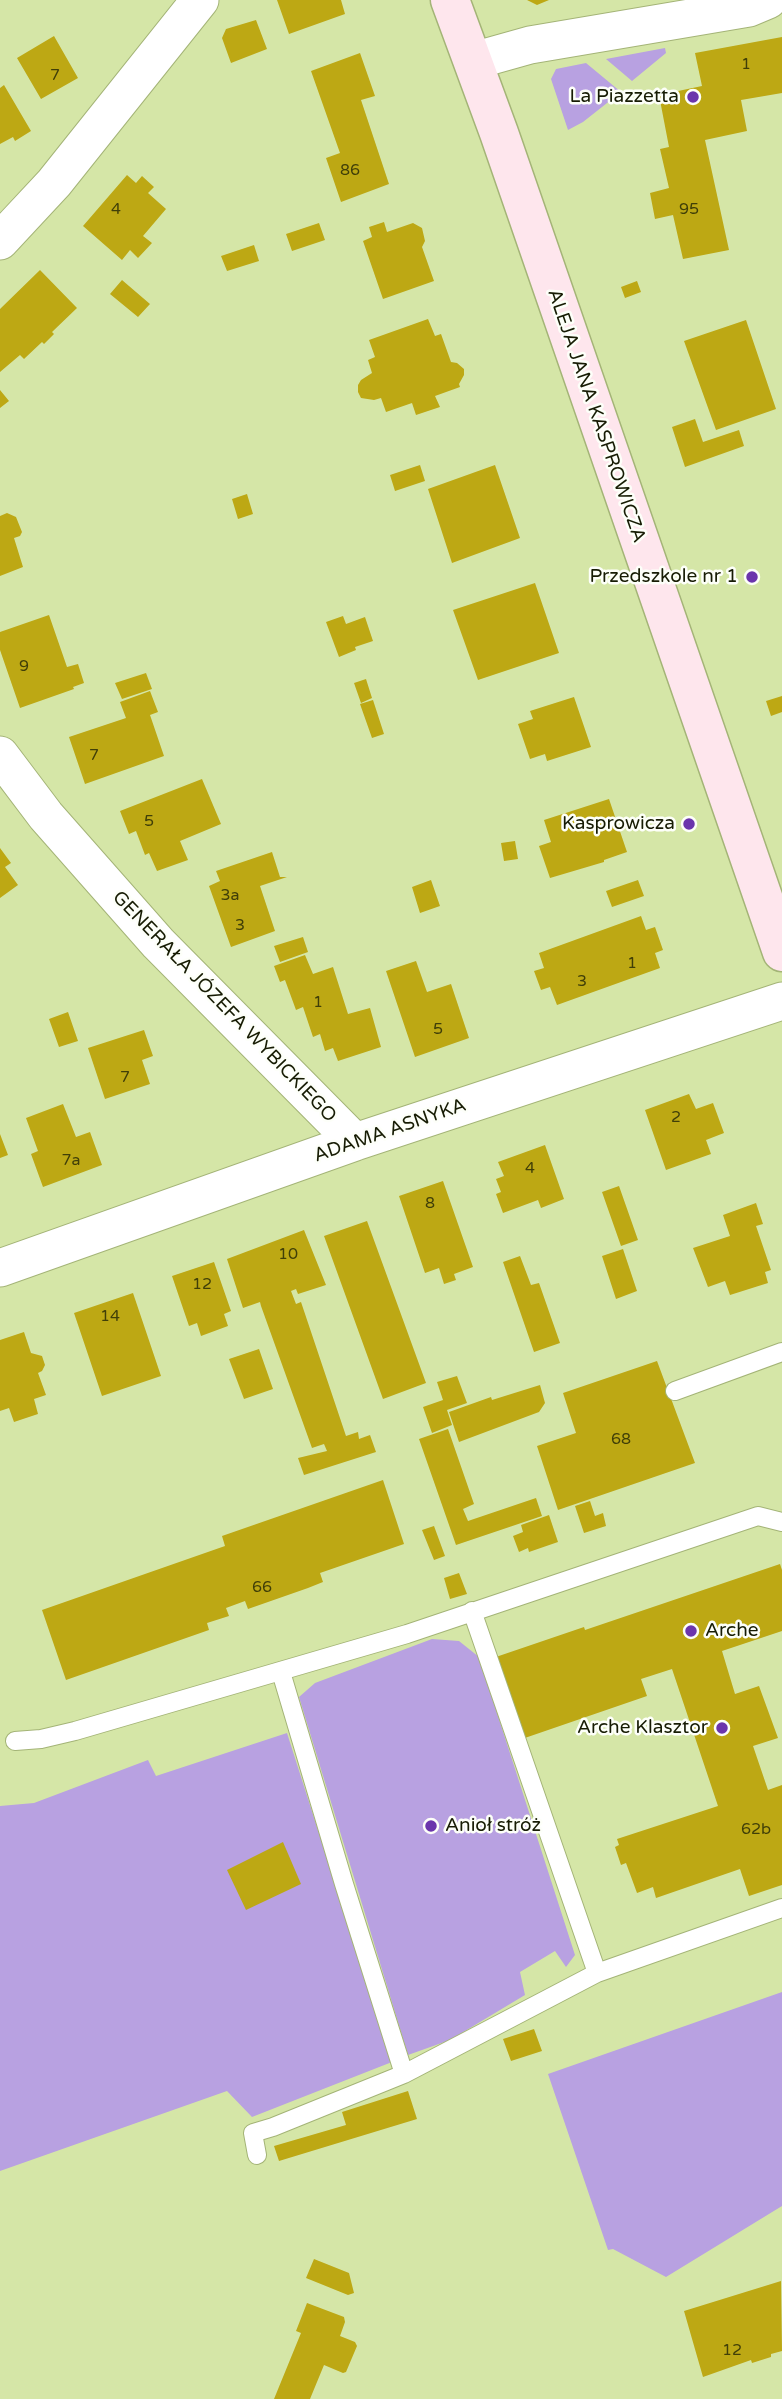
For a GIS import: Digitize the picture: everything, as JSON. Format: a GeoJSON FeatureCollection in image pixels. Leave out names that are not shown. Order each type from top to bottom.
{"type":"FeatureCollection","features":[{"type":"Feature","properties":{"kind":"street"},"geometry":{"type":"LineString","coordinates":[[0,241],[54,183],[200,0]]}},
{"type":"Feature","properties":{"kind":"street","name":"ALEJA JANA KASPROWICZA"},"geometry":{"type":"LineString","coordinates":[[450,0],[782,952]]}},
{"type":"Feature","properties":{"kind":"street"},"geometry":{"type":"LineString","coordinates":[[473,61],[530,45],[749,8],[768,0]]}},
{"type":"Feature","properties":{"kind":"street","name":"GENERAŁA JÓZEFA WYBICKIEGO"},"geometry":{"type":"LineString","coordinates":[[5,771],[158,943],[355,1142]]}},
{"type":"Feature","properties":{"kind":"street","name":"ADAMA ASNYKA"},"geometry":{"type":"LineString","coordinates":[[0,1268],[355,1142],[782,1001]]}},
{"type":"Feature","properties":{"kind":"lane"},"geometry":{"type":"LineString","coordinates":[[675,1391],[782,1352]]}},
{"type":"Feature","properties":{"kind":"lane"},"geometry":{"type":"LineString","coordinates":[[15,1741],[41,1739],[75,1731],[281,1672],[396,1637],[758,1516],[782,1522]]}},
{"type":"Feature","properties":{"kind":"lane"},"geometry":{"type":"LineString","coordinates":[[472,1611],[597,1973]]}},
{"type":"Feature","properties":{"kind":"lane"},"geometry":{"type":"LineString","coordinates":[[281,1672],[404,2074]]}},
{"type":"Feature","properties":{"kind":"lane"},"geometry":{"type":"LineString","coordinates":[[257,2155],[253,2133],[404,2074],[597,1973],[782,1908]]}},
{"type":"Feature","properties":{"kind":"shaded area"},"geometry":{"type":"Polygon","coordinates":[[[665,48],[666,53],[632,81],[606,59],[665,48]]]}},
{"type":"Feature","properties":{"kind":"shaded area"},"geometry":{"type":"Polygon","coordinates":[[[586,63],[621,92],[583,122],[568,130],[551,79],[556,69],[586,63]]]}},
{"type":"Feature","properties":{"kind":"shaded area"},"geometry":{"type":"Polygon","coordinates":[[[432,1639],[459,1641],[479,1657],[575,1955],[566,1967],[555,1951],[520,1972],[525,1995],[450,2040],[408,2055],[299,1697],[315,1683],[432,1639]]]}},
{"type":"Feature","properties":{"kind":"shaded area"},"geometry":{"type":"Polygon","coordinates":[[[287,1733],[392,2062],[252,2117],[227,2091],[0,2171],[0,1806],[34,1803],[148,1760],[156,1776],[287,1733]]]}},
{"type":"Feature","properties":{"kind":"shaded area"},"geometry":{"type":"Polygon","coordinates":[[[782,1992],[782,2206],[666,2277],[613,2249],[608,2250],[548,2074],[782,1992]]]}},
{"type":"Feature","properties":{"kind":"building"},"geometry":{"type":"Polygon","coordinates":[[[277,0],[341,0],[345,14],[289,34],[277,0]]]}},
{"type":"Feature","properties":{"kind":"building"},"geometry":{"type":"Polygon","coordinates":[[[527,0],[549,0],[537,5],[527,0]]]}},
{"type":"Feature","properties":{"kind":"building"},"geometry":{"type":"Polygon","coordinates":[[[256,20],[267,49],[231,63],[222,38],[226,29],[256,20]]]}},
{"type":"Feature","properties":{"kind":"building"},"geometry":{"type":"Polygon","coordinates":[[[54,36],[78,78],[41,99],[17,58],[54,36]]]}},
{"type":"Feature","properties":{"kind":"building"},"geometry":{"type":"Polygon","coordinates":[[[782,37],[782,93],[741,100],[747,131],[705,140],[729,250],[683,259],[673,215],[655,219],[650,193],[669,188],[660,149],[669,147],[659,95],[702,86],[695,53],[782,37]]]}},
{"type":"Feature","properties":{"kind":"building"},"geometry":{"type":"Polygon","coordinates":[[[360,53],[375,96],[361,100],[389,184],[341,202],[326,158],[340,153],[311,71],[360,53]]]}},
{"type":"Feature","properties":{"kind":"building"},"geometry":{"type":"Polygon","coordinates":[[[4,85],[31,131],[15,141],[13,137],[0,144],[0,88],[4,85]]]}},
{"type":"Feature","properties":{"kind":"building"},"geometry":{"type":"Polygon","coordinates":[[[127,175],[136,183],[142,176],[154,187],[148,193],[166,209],[143,236],[152,243],[138,258],[130,250],[122,260],[83,226],[127,175]]]}},
{"type":"Feature","properties":{"kind":"building"},"geometry":{"type":"Polygon","coordinates":[[[384,222],[387,232],[413,223],[422,228],[425,241],[422,247],[434,281],[383,299],[363,241],[372,237],[369,227],[384,222]]]}},
{"type":"Feature","properties":{"kind":"building"},"geometry":{"type":"Polygon","coordinates":[[[319,223],[325,240],[292,251],[286,234],[319,223]]]}},
{"type":"Feature","properties":{"kind":"building"},"geometry":{"type":"Polygon","coordinates":[[[254,245],[259,261],[227,271],[221,256],[254,245]]]}},
{"type":"Feature","properties":{"kind":"building"},"geometry":{"type":"Polygon","coordinates":[[[40,270],[77,308],[52,332],[54,334],[44,344],[42,342],[24,359],[20,355],[0,372],[0,309],[40,270]]]}},
{"type":"Feature","properties":{"kind":"building"},"geometry":{"type":"Polygon","coordinates":[[[122,280],[150,304],[138,317],[110,294],[122,280]]]}},
{"type":"Feature","properties":{"kind":"building"},"geometry":{"type":"Polygon","coordinates":[[[637,281],[641,292],[625,298],[621,287],[637,281]]]}},
{"type":"Feature","properties":{"kind":"building"},"geometry":{"type":"Polygon","coordinates":[[[428,319],[435,336],[441,334],[451,362],[464,369],[460,387],[435,396],[440,407],[416,415],[412,403],[386,412],[381,398],[361,398],[358,385],[372,373],[368,360],[375,357],[369,340],[428,319]]]}},
{"type":"Feature","properties":{"kind":"building"},"geometry":{"type":"Polygon","coordinates":[[[746,320],[776,409],[716,430],[684,341],[746,320]]]}},
{"type":"Feature","properties":{"kind":"building"},"geometry":{"type":"Polygon","coordinates":[[[0,390],[9,401],[0,408],[0,390]]]}},
{"type":"Feature","properties":{"kind":"building"},"geometry":{"type":"Polygon","coordinates":[[[695,419],[703,442],[739,430],[744,446],[685,467],[672,427],[695,419]]]}},
{"type":"Feature","properties":{"kind":"building"},"geometry":{"type":"Polygon","coordinates":[[[420,465],[425,481],[395,491],[390,475],[420,465]]]}},
{"type":"Feature","properties":{"kind":"building"},"geometry":{"type":"Polygon","coordinates":[[[495,465],[520,538],[452,563],[428,489],[495,465]]]}},
{"type":"Feature","properties":{"kind":"building"},"geometry":{"type":"Polygon","coordinates":[[[247,494],[253,514],[238,519],[232,499],[247,494]]]}},
{"type":"Feature","properties":{"kind":"building"},"geometry":{"type":"Polygon","coordinates":[[[7,513],[16,517],[22,532],[14,538],[23,567],[0,576],[0,516],[7,513]]]}},
{"type":"Feature","properties":{"kind":"building"},"geometry":{"type":"Polygon","coordinates":[[[535,583],[559,653],[478,680],[453,610],[535,583]]]}},
{"type":"Feature","properties":{"kind":"building"},"geometry":{"type":"Polygon","coordinates":[[[49,615],[67,667],[78,664],[84,683],[20,708],[0,650],[0,632],[49,615]]]}},
{"type":"Feature","properties":{"kind":"building"},"geometry":{"type":"Polygon","coordinates":[[[343,616],[346,624],[365,617],[373,641],[355,647],[356,650],[339,657],[326,622],[343,616]]]}},
{"type":"Feature","properties":{"kind":"building"},"geometry":{"type":"Polygon","coordinates":[[[146,673],[152,689],[122,699],[115,683],[146,673]]]}},
{"type":"Feature","properties":{"kind":"building"},"geometry":{"type":"Polygon","coordinates":[[[366,679],[372,698],[361,703],[354,683],[366,679]]]}},
{"type":"Feature","properties":{"kind":"building"},"geometry":{"type":"Polygon","coordinates":[[[150,691],[158,712],[150,715],[164,756],[85,784],[69,737],[126,718],[120,702],[150,691]]]}},
{"type":"Feature","properties":{"kind":"building"},"geometry":{"type":"Polygon","coordinates":[[[782,696],[782,712],[771,716],[766,701],[782,696]]]}},
{"type":"Feature","properties":{"kind":"building"},"geometry":{"type":"Polygon","coordinates":[[[574,697],[591,747],[547,761],[545,754],[530,759],[518,724],[533,719],[530,711],[574,697]]]}},
{"type":"Feature","properties":{"kind":"building"},"geometry":{"type":"Polygon","coordinates":[[[373,700],[384,734],[372,738],[360,704],[373,700]]]}},
{"type":"Feature","properties":{"kind":"building"},"geometry":{"type":"Polygon","coordinates":[[[202,779],[221,824],[180,841],[188,860],[157,871],[149,853],[145,855],[136,831],[129,834],[120,811],[202,779]]]}},
{"type":"Feature","properties":{"kind":"building"},"geometry":{"type":"Polygon","coordinates":[[[609,799],[627,852],[604,862],[550,878],[539,846],[551,842],[544,820],[609,799]]]}},
{"type":"Feature","properties":{"kind":"building"},"geometry":{"type":"Polygon","coordinates":[[[515,841],[518,859],[504,861],[501,843],[515,841]]]}},
{"type":"Feature","properties":{"kind":"building"},"geometry":{"type":"Polygon","coordinates":[[[0,848],[11,863],[5,867],[18,885],[0,898],[0,848]]]}},
{"type":"Feature","properties":{"kind":"building"},"geometry":{"type":"Polygon","coordinates":[[[272,852],[280,877],[287,877],[260,886],[275,931],[231,947],[209,886],[220,881],[216,871],[272,852]]]}},
{"type":"Feature","properties":{"kind":"building"},"geometry":{"type":"Polygon","coordinates":[[[431,880],[440,906],[420,913],[412,887],[431,880]]]}},
{"type":"Feature","properties":{"kind":"building"},"geometry":{"type":"Polygon","coordinates":[[[638,880],[644,896],[612,907],[606,891],[638,880]]]}},
{"type":"Feature","properties":{"kind":"building"},"geometry":{"type":"Polygon","coordinates":[[[641,916],[646,930],[655,927],[663,950],[655,953],[660,968],[557,1005],[550,987],[541,990],[534,971],[544,968],[539,953],[641,916]]]}},
{"type":"Feature","properties":{"kind":"building"},"geometry":{"type":"Polygon","coordinates":[[[303,937],[308,952],[280,962],[274,946],[303,937]]]}},
{"type":"Feature","properties":{"kind":"building"},"geometry":{"type":"Polygon","coordinates":[[[305,955],[313,974],[333,967],[348,1014],[370,1008],[381,1047],[338,1061],[333,1048],[325,1051],[320,1034],[313,1037],[303,1007],[296,1010],[285,980],[280,982],[274,966],[305,955]]]}},
{"type":"Feature","properties":{"kind":"building"},"geometry":{"type":"Polygon","coordinates":[[[416,961],[427,992],[451,984],[469,1038],[415,1057],[386,971],[416,961]]]}},
{"type":"Feature","properties":{"kind":"building"},"geometry":{"type":"Polygon","coordinates":[[[68,1012],[78,1041],[59,1047],[49,1019],[68,1012]]]}},
{"type":"Feature","properties":{"kind":"building"},"geometry":{"type":"Polygon","coordinates":[[[144,1030],[153,1056],[142,1060],[150,1084],[105,1099],[88,1048],[144,1030]]]}},
{"type":"Feature","properties":{"kind":"building"},"geometry":{"type":"Polygon","coordinates":[[[689,1094],[696,1109],[713,1103],[724,1133],[706,1140],[711,1154],[666,1170],[645,1110],[689,1094]]]}},
{"type":"Feature","properties":{"kind":"building"},"geometry":{"type":"Polygon","coordinates":[[[63,1104],[76,1137],[90,1132],[102,1165],[43,1187],[31,1154],[38,1151],[26,1118],[63,1104]]]}},
{"type":"Feature","properties":{"kind":"building"},"geometry":{"type":"Polygon","coordinates":[[[0,1134],[8,1155],[0,1158],[0,1134]]]}},
{"type":"Feature","properties":{"kind":"building"},"geometry":{"type":"Polygon","coordinates":[[[545,1145],[564,1199],[541,1208],[538,1200],[503,1213],[496,1194],[501,1192],[496,1179],[504,1176],[498,1162],[545,1145]]]}},
{"type":"Feature","properties":{"kind":"building"},"geometry":{"type":"Polygon","coordinates":[[[443,1181],[473,1267],[454,1274],[456,1280],[444,1284],[439,1268],[425,1273],[399,1196],[443,1181]]]}},
{"type":"Feature","properties":{"kind":"building"},"geometry":{"type":"Polygon","coordinates":[[[619,1186],[638,1240],[621,1246],[602,1192],[619,1186]]]}},
{"type":"Feature","properties":{"kind":"building"},"geometry":{"type":"Polygon","coordinates":[[[756,1203],[763,1224],[756,1226],[771,1270],[765,1272],[768,1283],[730,1295],[725,1281],[708,1287],[693,1248],[730,1236],[723,1215],[756,1203]]]}},
{"type":"Feature","properties":{"kind":"building"},"geometry":{"type":"Polygon","coordinates":[[[367,1221],[426,1383],[383,1399],[324,1236],[367,1221]]]}},
{"type":"Feature","properties":{"kind":"building"},"geometry":{"type":"Polygon","coordinates":[[[304,1230],[326,1285],[298,1294],[296,1289],[291,1291],[296,1304],[301,1302],[346,1436],[358,1432],[359,1439],[370,1435],[376,1452],[304,1475],[298,1458],[327,1451],[324,1444],[312,1448],[260,1302],[243,1308],[227,1259],[304,1230]]]}},
{"type":"Feature","properties":{"kind":"building"},"geometry":{"type":"Polygon","coordinates":[[[623,1249],[637,1291],[616,1299],[602,1256],[623,1249]]]}},
{"type":"Feature","properties":{"kind":"building"},"geometry":{"type":"Polygon","coordinates":[[[520,1256],[531,1285],[539,1283],[560,1343],[534,1352],[503,1262],[520,1256]]]}},
{"type":"Feature","properties":{"kind":"building"},"geometry":{"type":"Polygon","coordinates":[[[214,1262],[231,1311],[224,1314],[228,1326],[201,1336],[197,1323],[189,1326],[172,1276],[214,1262]]]}},
{"type":"Feature","properties":{"kind":"building"},"geometry":{"type":"Polygon","coordinates":[[[133,1293],[161,1376],[102,1396],[74,1313],[133,1293]]]}},
{"type":"Feature","properties":{"kind":"building"},"geometry":{"type":"Polygon","coordinates":[[[24,1332],[31,1353],[42,1356],[45,1365],[38,1373],[46,1395],[34,1399],[38,1414],[14,1422],[9,1408],[0,1411],[0,1340],[24,1332]]]}},
{"type":"Feature","properties":{"kind":"building"},"geometry":{"type":"Polygon","coordinates":[[[259,1349],[273,1389],[244,1399],[229,1359],[259,1349]]]}},
{"type":"Feature","properties":{"kind":"building"},"geometry":{"type":"Polygon","coordinates":[[[657,1361],[695,1463],[558,1510],[537,1446],[576,1433],[563,1393],[657,1361]]]}},
{"type":"Feature","properties":{"kind":"building"},"geometry":{"type":"Polygon","coordinates":[[[457,1376],[467,1403],[447,1410],[452,1425],[432,1433],[423,1407],[443,1400],[437,1382],[457,1376]]]}},
{"type":"Feature","properties":{"kind":"building"},"geometry":{"type":"Polygon","coordinates":[[[540,1385],[545,1403],[539,1412],[459,1442],[449,1412],[491,1397],[492,1400],[540,1385]]]}},
{"type":"Feature","properties":{"kind":"building"},"geometry":{"type":"Polygon","coordinates":[[[448,1429],[474,1504],[463,1509],[468,1521],[536,1498],[542,1516],[456,1545],[419,1439],[448,1429]]]}},
{"type":"Feature","properties":{"kind":"building"},"geometry":{"type":"Polygon","coordinates":[[[383,1480],[404,1544],[320,1573],[323,1582],[308,1588],[248,1609],[245,1601],[226,1608],[229,1616],[207,1623],[209,1630],[66,1680],[42,1610],[225,1546],[222,1536],[383,1480]]]}},
{"type":"Feature","properties":{"kind":"building"},"geometry":{"type":"Polygon","coordinates":[[[590,1501],[595,1516],[603,1513],[606,1526],[584,1533],[575,1506],[590,1501]]]}},
{"type":"Feature","properties":{"kind":"building"},"geometry":{"type":"Polygon","coordinates":[[[549,1515],[558,1542],[529,1552],[528,1548],[519,1552],[513,1536],[523,1532],[521,1525],[549,1515]]]}},
{"type":"Feature","properties":{"kind":"building"},"geometry":{"type":"Polygon","coordinates":[[[434,1526],[445,1556],[434,1560],[422,1530],[434,1526]]]}},
{"type":"Feature","properties":{"kind":"building"},"geometry":{"type":"Polygon","coordinates":[[[780,1564],[782,1631],[722,1651],[735,1694],[759,1686],[778,1738],[753,1746],[768,1790],[782,1785],[782,1885],[749,1896],[740,1869],[656,1898],[653,1887],[637,1893],[626,1863],[621,1865],[615,1847],[619,1845],[617,1839],[718,1806],[672,1669],[641,1679],[647,1696],[519,1740],[490,1659],[780,1564]]]}},
{"type":"Feature","properties":{"kind":"building"},"geometry":{"type":"Polygon","coordinates":[[[459,1573],[467,1594],[450,1599],[444,1578],[459,1573]]]}},
{"type":"Feature","properties":{"kind":"building"},"geometry":{"type":"Polygon","coordinates":[[[283,1842],[301,1884],[246,1910],[227,1870],[283,1842]]]}},
{"type":"Feature","properties":{"kind":"building"},"geometry":{"type":"Polygon","coordinates":[[[534,2029],[542,2051],[511,2061],[503,2039],[534,2029]]]}},
{"type":"Feature","properties":{"kind":"building"},"geometry":{"type":"Polygon","coordinates":[[[408,2091],[417,2119],[279,2161],[274,2146],[346,2125],[342,2112],[408,2091]]]}},
{"type":"Feature","properties":{"kind":"building"},"geometry":{"type":"Polygon","coordinates":[[[314,2259],[349,2273],[354,2293],[348,2295],[306,2278],[314,2259]]]}},
{"type":"Feature","properties":{"kind":"building"},"geometry":{"type":"Polygon","coordinates":[[[781,2281],[782,2351],[771,2354],[771,2357],[752,2363],[751,2360],[703,2377],[684,2311],[781,2281]]]}},
{"type":"Feature","properties":{"kind":"building"},"geometry":{"type":"Polygon","coordinates":[[[307,2303],[344,2317],[340,2336],[355,2342],[357,2346],[346,2372],[324,2365],[310,2399],[274,2399],[301,2333],[296,2331],[307,2303]]]}},
{"type":"Feature","properties":{"kind":"place","name":"La Piazzetta"},"geometry":{"type":"Point","coordinates":[693,97]}},
{"type":"Feature","properties":{"kind":"place","name":"Przedszkole nr 1"},"geometry":{"type":"Point","coordinates":[752,577]}},
{"type":"Feature","properties":{"kind":"place","name":"Kasprowicza"},"geometry":{"type":"Point","coordinates":[689,824]}},
{"type":"Feature","properties":{"kind":"place","name":"Arche"},"geometry":{"type":"Point","coordinates":[691,1631]}},
{"type":"Feature","properties":{"kind":"place","name":"Arche Klasztor"},"geometry":{"type":"Point","coordinates":[722,1728]}},
{"type":"Feature","properties":{"kind":"place","name":"Anioł stróż"},"geometry":{"type":"Point","coordinates":[431,1826]}}]}
